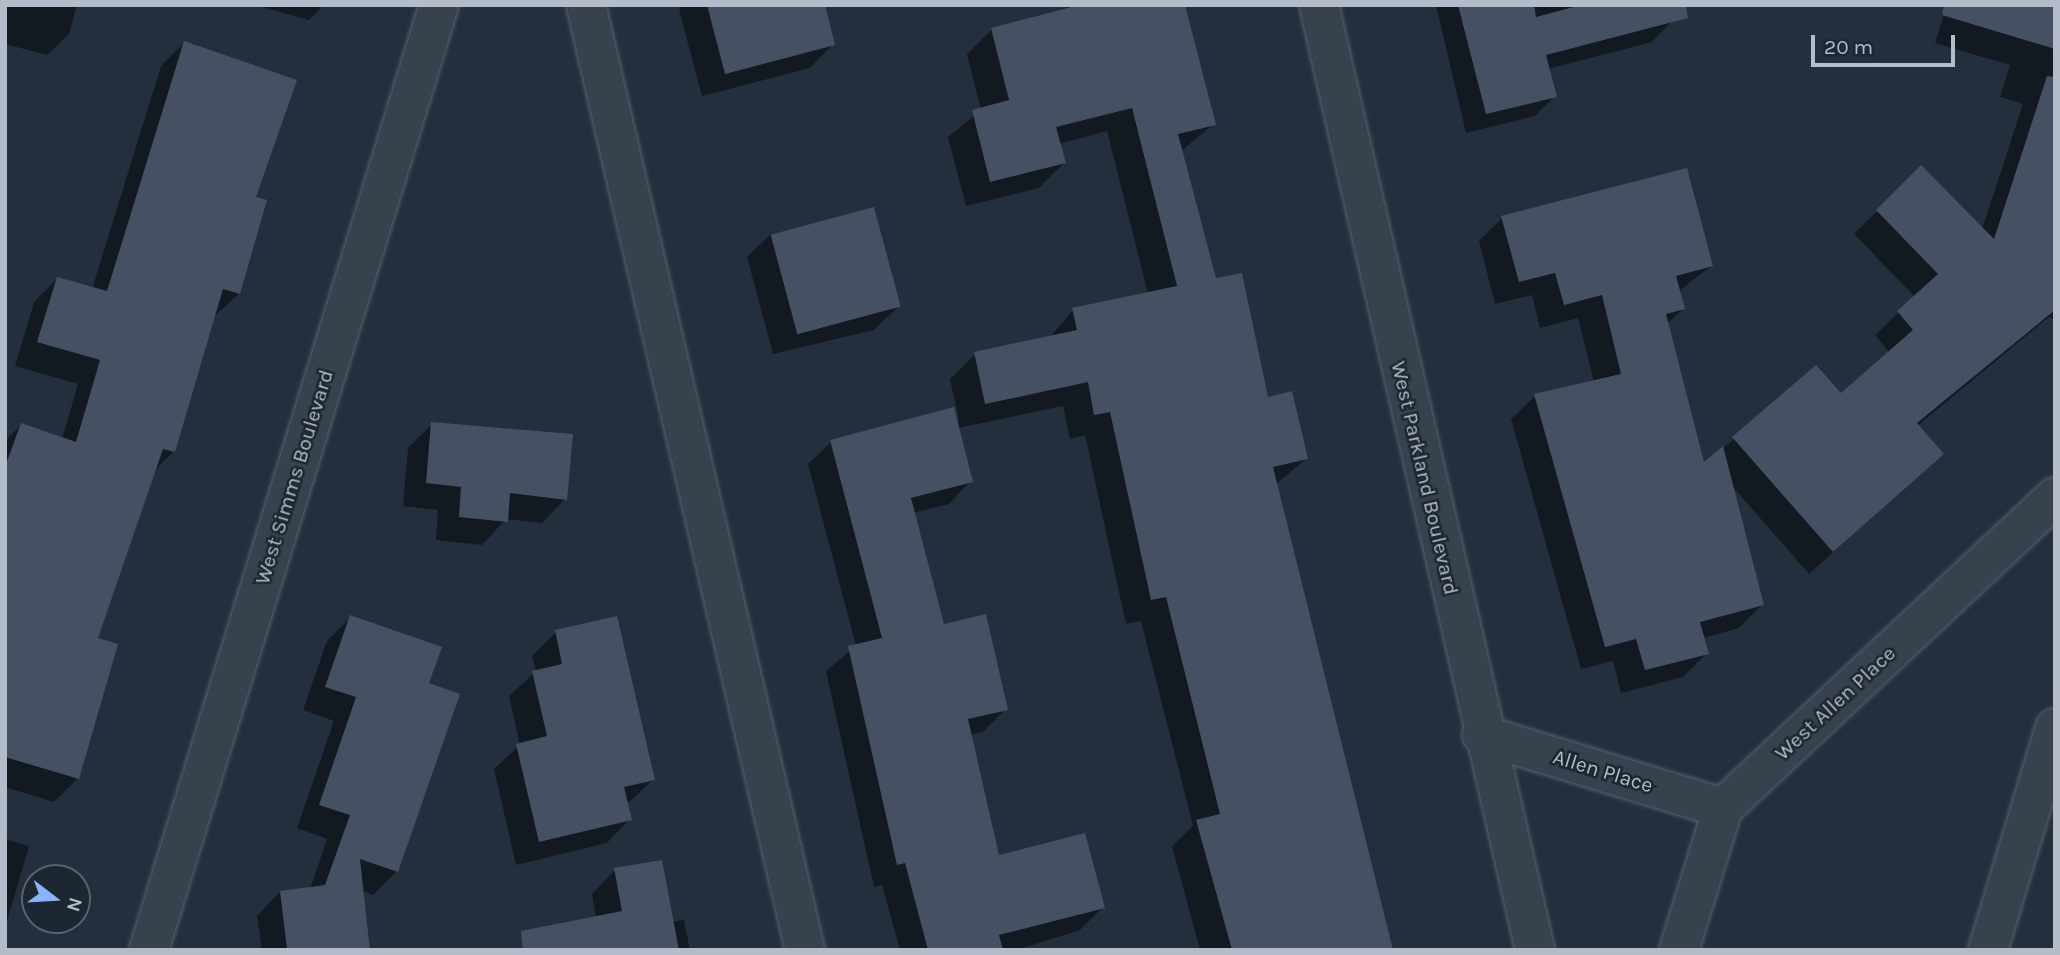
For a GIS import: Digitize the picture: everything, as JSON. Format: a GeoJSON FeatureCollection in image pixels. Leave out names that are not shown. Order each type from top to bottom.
{"type":"FeatureCollection","features":[{"type":"Feature","properties":{"kind":"street","name":"West Simms Boulevard"},"geometry":{"type":"LineString","coordinates":[[149,950],[439,5]]}},
{"type":"Feature","properties":{"kind":"street"},"geometry":{"type":"LineString","coordinates":[[586,5],[804,950]]}},
{"type":"Feature","properties":{"kind":"street","name":"West Parkland Boulevard"},"geometry":{"type":"LineString","coordinates":[[1319,5],[1482,735],[1535,950]]}},
{"type":"Feature","properties":{"kind":"street","name":"West Allen Place"},"geometry":{"type":"LineString","coordinates":[[1679,950],[1723,808],[2055,497]]}},
{"type":"Feature","properties":{"kind":"street"},"geometry":{"type":"LineString","coordinates":[[1988,950],[2055,729]]}},
{"type":"Feature","properties":{"kind":"street","name":"Allen Place"},"geometry":{"type":"LineString","coordinates":[[1482,735],[1723,808]]}},
{"type":"Feature","properties":{"kind":"building"},"geometry":{"type":"Polygon","coordinates":[[[707,5],[825,5],[835,45],[725,74],[707,5]]]}},
{"type":"Feature","properties":{"kind":"building"},"geometry":{"type":"Polygon","coordinates":[[[1078,5],[1185,5],[1216,125],[1178,134],[1216,278],[1242,273],[1268,397],[1292,391],[1308,459],[1273,467],[1393,950],[1232,950],[1196,820],[1220,814],[1166,597],[1151,600],[1110,412],[1094,415],[1088,382],[985,404],[974,352],[1077,330],[1072,308],[1177,286],[1132,108],[1056,127],[1066,163],[990,182],[972,110],[1009,100],[991,28],[1078,5]]]}},
{"type":"Feature","properties":{"kind":"building"},"geometry":{"type":"Polygon","coordinates":[[[1458,5],[1534,5],[1536,17],[1581,5],[1686,5],[1688,18],[1546,55],[1557,97],[1486,114],[1458,5]]]}},
{"type":"Feature","properties":{"kind":"building"},"geometry":{"type":"Polygon","coordinates":[[[1944,5],[2055,5],[2055,49],[1942,15],[1944,5]]]}},
{"type":"Feature","properties":{"kind":"building"},"geometry":{"type":"Polygon","coordinates":[[[184,41],[297,80],[256,197],[267,200],[240,294],[223,289],[175,452],[163,449],[98,638],[118,644],[79,779],[5,757],[5,467],[21,423],[76,442],[100,360],[37,342],[57,277],[107,291],[184,41]]]}},
{"type":"Feature","properties":{"kind":"building"},"geometry":{"type":"Polygon","coordinates":[[[2047,76],[2055,77],[2055,310],[1917,423],[1944,454],[1833,552],[1732,437],[1816,365],[1841,393],[1913,330],[1897,311],[1938,274],[1876,210],[1921,165],[1994,239],[2047,76]]]}},
{"type":"Feature","properties":{"kind":"building"},"geometry":{"type":"Polygon","coordinates":[[[1687,168],[1713,266],[1676,276],[1685,309],[1666,314],[1704,462],[1723,446],[1764,605],[1700,622],[1709,654],[1645,670],[1636,639],[1605,647],[1534,394],[1621,374],[1602,295],[1564,305],[1555,273],[1519,282],[1501,216],[1687,168]]]}},
{"type":"Feature","properties":{"kind":"building"},"geometry":{"type":"Polygon","coordinates":[[[874,207],[901,306],[797,334],[771,235],[874,207]]]}},
{"type":"Feature","properties":{"kind":"building"},"geometry":{"type":"Polygon","coordinates":[[[954,407],[973,482],[911,498],[944,624],[986,614],[1008,710],[968,719],[999,855],[1085,833],[1105,908],[999,935],[1003,950],[928,950],[905,863],[897,865],[848,646],[882,638],[830,440],[954,407]]]}},
{"type":"Feature","properties":{"kind":"building"},"geometry":{"type":"Polygon","coordinates":[[[431,422],[573,434],[567,500],[510,493],[508,522],[459,517],[461,487],[426,483],[431,422]]]}},
{"type":"Feature","properties":{"kind":"building"},"geometry":{"type":"Polygon","coordinates":[[[350,615],[442,647],[429,683],[460,694],[398,872],[360,859],[370,950],[287,949],[280,891],[325,885],[350,815],[319,805],[356,697],[325,687],[350,615]]]}},
{"type":"Feature","properties":{"kind":"building"},"geometry":{"type":"Polygon","coordinates":[[[617,616],[655,780],[624,787],[632,820],[539,842],[516,744],[547,736],[532,671],[562,664],[555,630],[617,616]]]}},
{"type":"Feature","properties":{"kind":"building"},"geometry":{"type":"Polygon","coordinates":[[[662,860],[679,950],[523,950],[521,931],[622,911],[614,868],[662,860]]]}}]}
